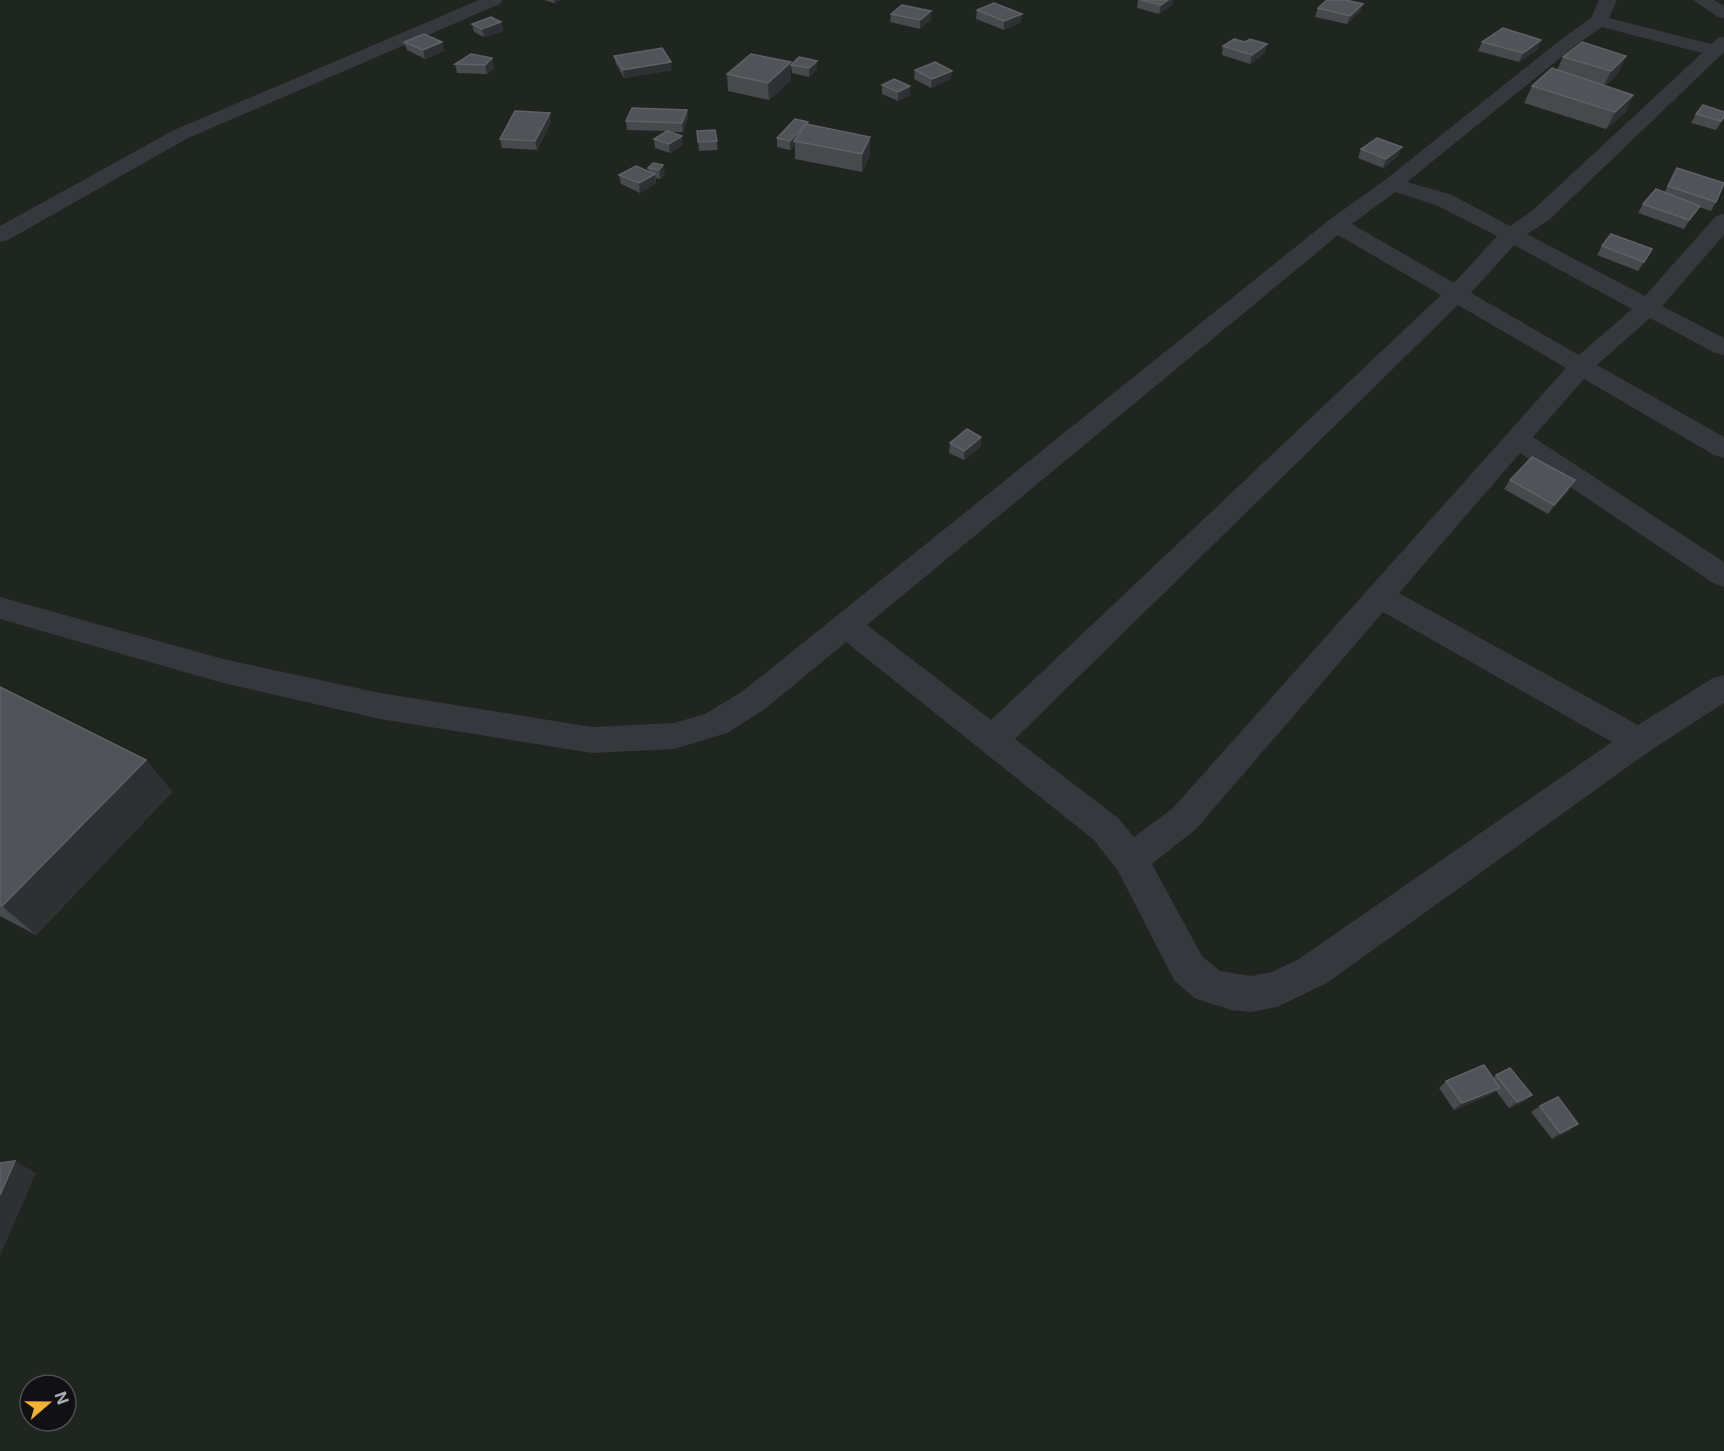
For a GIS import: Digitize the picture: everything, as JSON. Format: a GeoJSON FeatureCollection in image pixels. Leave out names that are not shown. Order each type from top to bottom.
{"type":"FeatureCollection","features":[{"type":"Feature","properties":{"kind":"street"},"geometry":{"type":"LineString","coordinates":[[0,236],[181,134],[494,0]]}},
{"type":"Feature","properties":{"kind":"street"},"geometry":{"type":"LineString","coordinates":[[1702,0],[1724,14]]}},
{"type":"Feature","properties":{"kind":"street"},"geometry":{"type":"LineString","coordinates":[[0,608],[223,671],[380,706],[592,740],[674,736],[715,723],[754,700],[1337,225],[1392,184],[1570,41],[1604,11],[1719,46],[1541,215],[1511,235],[1457,294],[993,739]]}},
{"type":"Feature","properties":{"kind":"street"},"geometry":{"type":"LineString","coordinates":[[1392,184],[1444,200],[1724,348]]}},
{"type":"Feature","properties":{"kind":"street"},"geometry":{"type":"LineString","coordinates":[[1131,860],[1184,819],[1581,366],[1647,308],[1724,221]]}},
{"type":"Feature","properties":{"kind":"street"},"geometry":{"type":"LineString","coordinates":[[1337,225],[1581,366],[1718,439]]}},
{"type":"Feature","properties":{"kind":"street"},"geometry":{"type":"LineString","coordinates":[[1517,439],[1724,576]]}},
{"type":"Feature","properties":{"kind":"street"},"geometry":{"type":"LineString","coordinates":[[1379,596],[1639,741]]}},
{"type":"Feature","properties":{"kind":"street"},"geometry":{"type":"LineString","coordinates":[[846,625],[1106,829],[1131,860],[1188,968],[1208,985],[1231,992],[1251,994],[1277,989],[1313,971],[1639,741],[1724,687]]}},
{"type":"Feature","properties":{"kind":"shaded area"},"geometry":{"type":"Polygon","coordinates":[[[0,0],[1724,0],[1724,1451],[0,1451],[0,0]]]}},
{"type":"Feature","properties":{"kind":"building"},"geometry":{"type":"Polygon","coordinates":[[[1141,0],[1168,0],[1161,5],[1141,0]]]}},
{"type":"Feature","properties":{"kind":"building"},"geometry":{"type":"Polygon","coordinates":[[[1327,0],[1346,0],[1363,4],[1350,16],[1318,8],[1327,0]]]}},
{"type":"Feature","properties":{"kind":"building"},"geometry":{"type":"Polygon","coordinates":[[[994,3],[1022,14],[1004,21],[977,10],[994,3]]]}},
{"type":"Feature","properties":{"kind":"building"},"geometry":{"type":"Polygon","coordinates":[[[902,5],[931,11],[920,20],[891,14],[902,5]]]}},
{"type":"Feature","properties":{"kind":"building"},"geometry":{"type":"Polygon","coordinates":[[[491,17],[501,22],[482,29],[472,24],[491,17]]]}},
{"type":"Feature","properties":{"kind":"building"},"geometry":{"type":"Polygon","coordinates":[[[1503,28],[1541,40],[1523,53],[1482,42],[1503,28]]]}},
{"type":"Feature","properties":{"kind":"building"},"geometry":{"type":"Polygon","coordinates":[[[424,34],[442,42],[423,50],[404,42],[424,34]]]}},
{"type":"Feature","properties":{"kind":"building"},"geometry":{"type":"Polygon","coordinates":[[[1234,39],[1245,42],[1250,39],[1267,44],[1252,55],[1223,46],[1234,39]]]}},
{"type":"Feature","properties":{"kind":"building"},"geometry":{"type":"Polygon","coordinates":[[[1582,42],[1626,56],[1611,71],[1563,57],[1582,42]]]}},
{"type":"Feature","properties":{"kind":"building"},"geometry":{"type":"Polygon","coordinates":[[[662,48],[671,62],[623,70],[614,56],[662,48]]]}},
{"type":"Feature","properties":{"kind":"building"},"geometry":{"type":"Polygon","coordinates":[[[471,54],[492,58],[485,65],[455,64],[471,54]]]}},
{"type":"Feature","properties":{"kind":"building"},"geometry":{"type":"Polygon","coordinates":[[[751,54],[791,62],[768,83],[727,74],[751,54]]]}},
{"type":"Feature","properties":{"kind":"building"},"geometry":{"type":"Polygon","coordinates":[[[799,57],[817,61],[809,68],[791,65],[799,57]]]}},
{"type":"Feature","properties":{"kind":"building"},"geometry":{"type":"Polygon","coordinates":[[[935,62],[952,71],[932,79],[915,70],[935,62]]]}},
{"type":"Feature","properties":{"kind":"building"},"geometry":{"type":"Polygon","coordinates":[[[1552,68],[1633,95],[1615,112],[1532,86],[1552,68]]]}},
{"type":"Feature","properties":{"kind":"building"},"geometry":{"type":"Polygon","coordinates":[[[894,79],[910,86],[898,92],[882,85],[894,79]]]}},
{"type":"Feature","properties":{"kind":"building"},"geometry":{"type":"Polygon","coordinates":[[[1703,105],[1724,112],[1724,117],[1721,121],[1696,114],[1703,105]]]}},
{"type":"Feature","properties":{"kind":"building"},"geometry":{"type":"Polygon","coordinates":[[[632,108],[687,110],[682,123],[626,121],[632,108]]]}},
{"type":"Feature","properties":{"kind":"building"},"geometry":{"type":"Polygon","coordinates":[[[515,111],[550,113],[535,141],[500,139],[515,111]]]}},
{"type":"Feature","properties":{"kind":"building"},"geometry":{"type":"Polygon","coordinates":[[[795,119],[808,122],[790,141],[777,138],[795,119]]]}},
{"type":"Feature","properties":{"kind":"building"},"geometry":{"type":"Polygon","coordinates":[[[806,124],[870,137],[862,154],[794,141],[806,124]]]}},
{"type":"Feature","properties":{"kind":"building"},"geometry":{"type":"Polygon","coordinates":[[[715,130],[717,141],[698,142],[697,131],[715,130]]]}},
{"type":"Feature","properties":{"kind":"building"},"geometry":{"type":"Polygon","coordinates":[[[667,131],[682,136],[669,144],[654,139],[667,131]]]}},
{"type":"Feature","properties":{"kind":"building"},"geometry":{"type":"Polygon","coordinates":[[[1377,138],[1402,147],[1386,159],[1361,149],[1377,138]]]}},
{"type":"Feature","properties":{"kind":"building"},"geometry":{"type":"Polygon","coordinates":[[[653,163],[663,165],[659,170],[648,168],[653,163]]]}},
{"type":"Feature","properties":{"kind":"building"},"geometry":{"type":"Polygon","coordinates":[[[636,166],[655,174],[639,183],[619,175],[636,166]]]}},
{"type":"Feature","properties":{"kind":"building"},"geometry":{"type":"Polygon","coordinates":[[[1677,168],[1724,183],[1716,202],[1668,186],[1677,168]]]}},
{"type":"Feature","properties":{"kind":"building"},"geometry":{"type":"Polygon","coordinates":[[[1656,189],[1700,206],[1689,220],[1643,204],[1656,189]]]}},
{"type":"Feature","properties":{"kind":"building"},"geometry":{"type":"Polygon","coordinates":[[[1611,234],[1652,249],[1644,262],[1602,246],[1611,234]]]}},
{"type":"Feature","properties":{"kind":"building"},"geometry":{"type":"Polygon","coordinates":[[[967,429],[981,437],[964,451],[950,443],[967,429]]]}},
{"type":"Feature","properties":{"kind":"building"},"geometry":{"type":"Polygon","coordinates":[[[1532,457],[1575,480],[1554,505],[1510,480],[1532,457]]]}},
{"type":"Feature","properties":{"kind":"building"},"geometry":{"type":"Polygon","coordinates":[[[0,687],[146,760],[2,906],[0,905],[0,687]]]}},
{"type":"Feature","properties":{"kind":"building"},"geometry":{"type":"Polygon","coordinates":[[[1484,1065],[1500,1088],[1462,1103],[1446,1081],[1484,1065]]]}},
{"type":"Feature","properties":{"kind":"building"},"geometry":{"type":"Polygon","coordinates":[[[1510,1068],[1532,1095],[1517,1102],[1496,1075],[1510,1068]]]}},
{"type":"Feature","properties":{"kind":"building"},"geometry":{"type":"Polygon","coordinates":[[[1558,1097],[1578,1124],[1560,1133],[1540,1106],[1558,1097]]]}},
{"type":"Feature","properties":{"kind":"building"},"geometry":{"type":"Polygon","coordinates":[[[15,1161],[0,1195],[0,1163],[15,1161]]]}}]}
